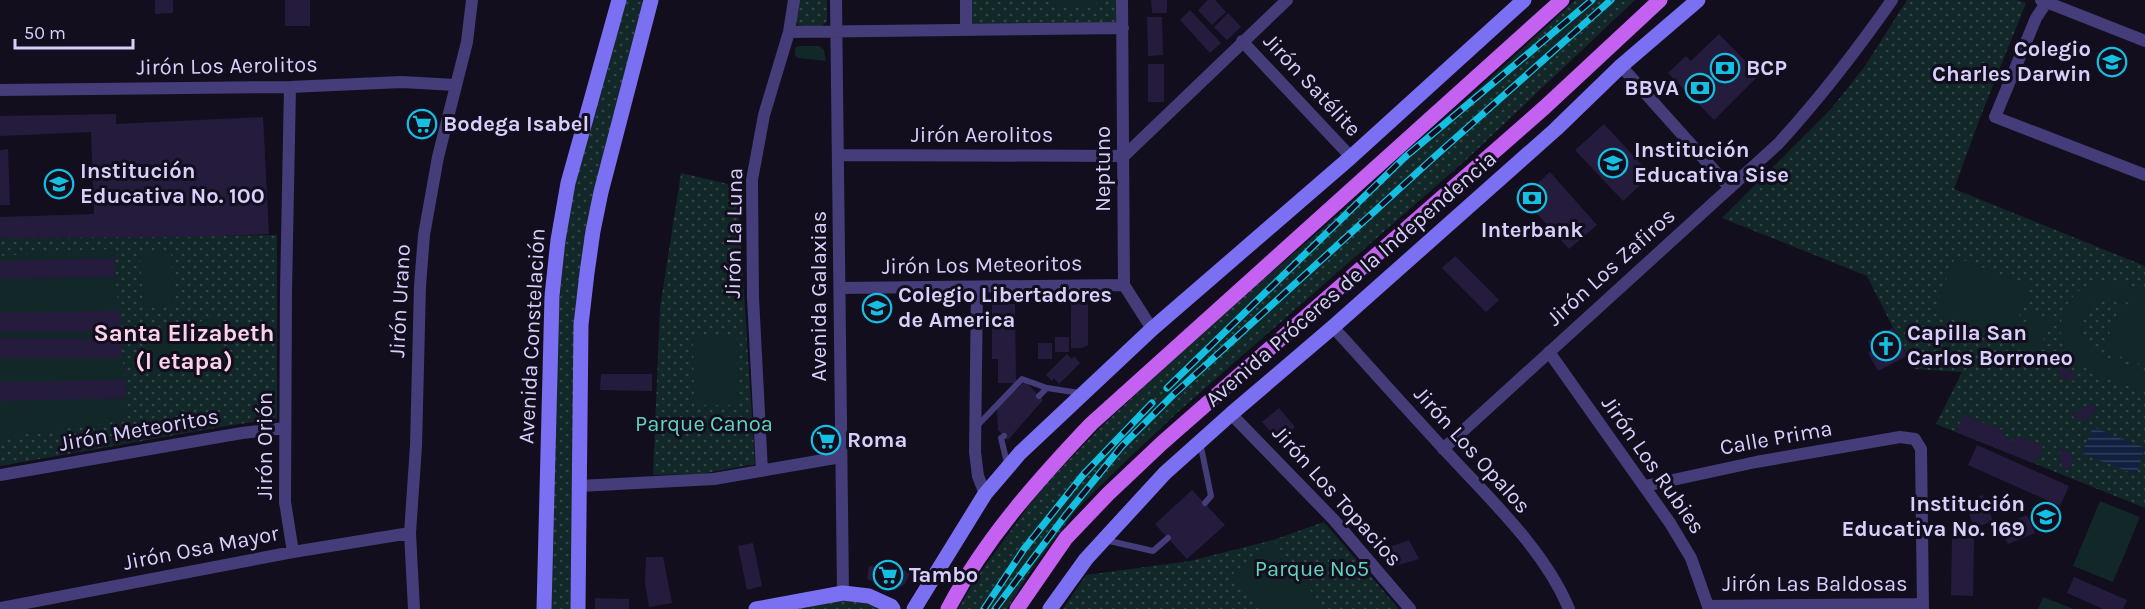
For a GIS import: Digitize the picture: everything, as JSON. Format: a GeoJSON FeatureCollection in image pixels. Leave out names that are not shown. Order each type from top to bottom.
{"type":"FeatureCollection","features":[{"type":"Feature","properties":{"kind":"main road","name":"Avenida Constelación"},"geometry":{"type":"LineString","coordinates":[[544,609],[552,296],[558,240],[568,183],[619,0]]}},
{"type":"Feature","properties":{"kind":"main road"},"geometry":{"type":"LineString","coordinates":[[578,609],[581,326],[593,231],[651,0]]}},
{"type":"Feature","properties":{"kind":"main road"},"geometry":{"type":"LineString","coordinates":[[914,609],[985,495],[1008,467],[1152,329],[1351,157],[1524,0]]}},
{"type":"Feature","properties":{"kind":"main road"},"geometry":{"type":"LineString","coordinates":[[948,609],[993,536],[1034,484],[1091,424],[1562,0]]}},
{"type":"Feature","properties":{"kind":"main road","name":"Avenida Próceres de la Independencia"},"geometry":{"type":"LineString","coordinates":[[1017,609],[1066,538],[1108,494],[1162,443],[1545,107],[1660,0]]}},
{"type":"Feature","properties":{"kind":"main road","name":"Avenida Próceres de la Independencia"},"geometry":{"type":"LineString","coordinates":[[1050,609],[1086,559],[1165,473],[1333,327],[1547,136],[1621,66],[1698,0]]}},
{"type":"Feature","properties":{"kind":"main road"},"geometry":{"type":"LineString","coordinates":[[756,609],[843,592],[869,596],[893,609]]}},
{"type":"Feature","properties":{"kind":"street","name":"Jirón Urano"},"geometry":{"type":"LineString","coordinates":[[414,609],[410,533],[416,446],[420,286],[424,234],[429,199],[467,42],[472,0]]}},
{"type":"Feature","properties":{"kind":"street","name":"Jirón La Luna"},"geometry":{"type":"LineString","coordinates":[[762,471],[753,297],[752,180],[764,116],[789,32],[794,0]]}},
{"type":"Feature","properties":{"kind":"street","name":"Avenida Galaxias"},"geometry":{"type":"LineString","coordinates":[[836,0],[840,155],[843,592]]}},
{"type":"Feature","properties":{"kind":"street"},"geometry":{"type":"LineString","coordinates":[[966,0],[966,30]]}},
{"type":"Feature","properties":{"kind":"street","name":"Neptuno"},"geometry":{"type":"LineString","coordinates":[[1122,0],[1124,285]]}},
{"type":"Feature","properties":{"kind":"street"},"geometry":{"type":"LineString","coordinates":[[1124,156],[1287,0]]}},
{"type":"Feature","properties":{"kind":"street","name":"Jirón Los Zafiros"},"geometry":{"type":"LineString","coordinates":[[1443,449],[1778,144],[1816,102],[1892,0]]}},
{"type":"Feature","properties":{"kind":"street"},"geometry":{"type":"LineString","coordinates":[[2145,41],[2044,1],[1995,117],[2145,175]]}},
{"type":"Feature","properties":{"kind":"street"},"geometry":{"type":"LineString","coordinates":[[789,32],[1123,28]]}},
{"type":"Feature","properties":{"kind":"street","name":"Jirón Satélite"},"geometry":{"type":"LineString","coordinates":[[1242,41],[1351,157]]}},
{"type":"Feature","properties":{"kind":"street"},"geometry":{"type":"LineString","coordinates":[[1621,66],[1730,188]]}},
{"type":"Feature","properties":{"kind":"street","name":"Jirón Los Aerolitos"},"geometry":{"type":"LineString","coordinates":[[0,90],[290,87],[402,82],[455,86]]}},
{"type":"Feature","properties":{"kind":"street","name":"Jirón Orión"},"geometry":{"type":"LineString","coordinates":[[290,87],[285,502],[293,552]]}},
{"type":"Feature","properties":{"kind":"street","name":"Jirón Aerolitos"},"geometry":{"type":"LineString","coordinates":[[840,155],[1124,156]]}},
{"type":"Feature","properties":{"kind":"street"},"geometry":{"type":"LineString","coordinates":[[1124,285],[1152,329]]}},
{"type":"Feature","properties":{"kind":"street","name":"Jirón Los Meteoritos"},"geometry":{"type":"LineString","coordinates":[[840,288],[1124,285]]}},
{"type":"Feature","properties":{"kind":"street"},"geometry":{"type":"LineString","coordinates":[[977,286],[975,452],[978,476],[985,495]]}},
{"type":"Feature","properties":{"kind":"street","name":"Jirón Los Opalos"},"geometry":{"type":"LineString","coordinates":[[1333,327],[1494,504],[1540,559],[1558,586],[1569,609]]}},
{"type":"Feature","properties":{"kind":"street","name":"Jirón Los Rubies"},"geometry":{"type":"LineString","coordinates":[[1549,352],[1645,486],[1691,558],[1708,607]]}},
{"type":"Feature","properties":{"kind":"street","name":"Jirón Los Topacios"},"geometry":{"type":"LineString","coordinates":[[1231,414],[1334,520],[1410,609]]}},
{"type":"Feature","properties":{"kind":"street","name":"Jirón Meteoritos"},"geometry":{"type":"LineString","coordinates":[[0,475],[242,433],[285,428]]}},
{"type":"Feature","properties":{"kind":"street","name":"Calle Prima"},"geometry":{"type":"LineString","coordinates":[[1645,486],[1756,462],[1900,437],[1915,439],[1922,449],[1923,607]]}},
{"type":"Feature","properties":{"kind":"street"},"geometry":{"type":"LineString","coordinates":[[579,486],[714,479],[841,457]]}},
{"type":"Feature","properties":{"kind":"street","name":"Jirón Osa Mayor"},"geometry":{"type":"LineString","coordinates":[[0,608],[38,605],[293,552],[410,533]]}},
{"type":"Feature","properties":{"kind":"street","name":"Jirón Las Baldosas"},"geometry":{"type":"LineString","coordinates":[[1708,607],[1923,607]]}},
{"type":"Feature","properties":{"kind":"lane"},"geometry":{"type":"LineString","coordinates":[[976,428],[1022,379],[1047,388],[1083,393]]}},
{"type":"Feature","properties":{"kind":"lane"},"geometry":{"type":"LineString","coordinates":[[1039,396],[1047,388]]}},
{"type":"Feature","properties":{"kind":"lane"},"geometry":{"type":"LineString","coordinates":[[1004,436],[1001,438],[1008,467]]}},
{"type":"Feature","properties":{"kind":"lane"},"geometry":{"type":"LineString","coordinates":[[1200,441],[1211,496],[1205,503]]}},
{"type":"Feature","properties":{"kind":"lane"},"geometry":{"type":"LineString","coordinates":[[1104,540],[1153,551],[1168,538]]}},
{"type":"Feature","properties":{"kind":"green space"},"geometry":{"type":"Polygon","coordinates":[[[626,0],[642,0],[645,3],[588,227],[573,609],[551,609],[558,321],[565,240],[573,186],[626,0]]]}},
{"type":"Feature","properties":{"kind":"green space"},"geometry":{"type":"Polygon","coordinates":[[[796,0],[827,0],[827,21],[821,27],[799,27],[795,19],[796,0]]]}},
{"type":"Feature","properties":{"kind":"green space"},"geometry":{"type":"Polygon","coordinates":[[[971,0],[1119,0],[1120,24],[971,24],[971,0]]]}},
{"type":"Feature","properties":{"kind":"green space"},"geometry":{"type":"Polygon","coordinates":[[[1054,0],[1096,0],[1096,6],[1054,7],[1054,0]]]}},
{"type":"Feature","properties":{"kind":"green space"},"geometry":{"type":"Polygon","coordinates":[[[1575,0],[1635,0],[1467,159],[1179,411],[1129,458],[1077,509],[1032,569],[1007,609],[958,609],[975,580],[1040,490],[1098,430],[1195,339],[1410,152],[1575,0]]]}},
{"type":"Feature","properties":{"kind":"green space"},"geometry":{"type":"Polygon","coordinates":[[[1907,0],[2017,0],[2026,3],[1954,189],[2145,266],[2145,508],[1936,424],[1962,372],[1914,369],[1867,276],[1722,218],[1831,109],[1865,66],[1907,0]]]}},
{"type":"Feature","properties":{"kind":"green space"},"geometry":{"type":"Polygon","coordinates":[[[819,46],[824,50],[826,61],[798,58],[795,56],[795,48],[819,46]]]}},
{"type":"Feature","properties":{"kind":"green space","name":"Parque Canoa"},"geometry":{"type":"Polygon","coordinates":[[[681,173],[737,186],[755,464],[701,474],[653,475],[660,308],[681,173]]]}},
{"type":"Feature","properties":{"kind":"green space"},"geometry":{"type":"Polygon","coordinates":[[[277,235],[277,419],[0,466],[0,238],[277,235]]]}},
{"type":"Feature","properties":{"kind":"green space"},"geometry":{"type":"Polygon","coordinates":[[[113,249],[128,420],[0,438],[0,256],[113,249]]]}},
{"type":"Feature","properties":{"kind":"green space"},"geometry":{"type":"Polygon","coordinates":[[[171,252],[174,305],[143,307],[140,253],[171,252]]]}},
{"type":"Feature","properties":{"kind":"green space"},"geometry":{"type":"Polygon","coordinates":[[[1955,257],[2031,286],[2009,341],[1934,312],[1955,257]]]}},
{"type":"Feature","properties":{"kind":"green space"},"geometry":{"type":"Polygon","coordinates":[[[2107,280],[2145,292],[2145,310],[2119,299],[2100,299],[2086,310],[2082,318],[2082,336],[2086,344],[2098,354],[2145,372],[2145,391],[2083,367],[2066,351],[2061,324],[2064,311],[2080,290],[2093,283],[2107,280]]]}},
{"type":"Feature","properties":{"kind":"green space"},"geometry":{"type":"Polygon","coordinates":[[[2121,303],[2145,312],[2145,366],[2103,350],[2121,303]]]}},
{"type":"Feature","properties":{"kind":"green space"},"geometry":{"type":"Polygon","coordinates":[[[2030,312],[2051,321],[2037,354],[2016,345],[2030,312]]]}},
{"type":"Feature","properties":{"kind":"green space"},"geometry":{"type":"Polygon","coordinates":[[[216,318],[224,359],[154,375],[145,334],[216,318]]]}},
{"type":"Feature","properties":{"kind":"green space"},"geometry":{"type":"Polygon","coordinates":[[[736,337],[737,405],[694,405],[693,338],[736,337]]]}},
{"type":"Feature","properties":{"kind":"green space"},"geometry":{"type":"Polygon","coordinates":[[[2100,501],[2140,517],[2113,582],[2073,566],[2100,501]]]}},
{"type":"Feature","properties":{"kind":"green space","name":"Parque Nº5"},"geometry":{"type":"Polygon","coordinates":[[[1324,522],[1399,609],[1063,609],[1086,575],[1190,561],[1273,540],[1324,522]]]}},
{"type":"Feature","properties":{"kind":"green space"},"geometry":{"type":"Polygon","coordinates":[[[1274,542],[1324,609],[1260,609],[1233,573],[1274,542]]]}},
{"type":"Feature","properties":{"kind":"green space"},"geometry":{"type":"Polygon","coordinates":[[[845,596],[882,609],[779,609],[845,596]]]}},
{"type":"Feature","properties":{"kind":"green space"},"geometry":{"type":"Polygon","coordinates":[[[2043,597],[2074,609],[2038,609],[2043,597]]]}},
{"type":"Feature","properties":{"kind":"water"},"geometry":{"type":"Polygon","coordinates":[[[2093,427],[2145,448],[2136,475],[2082,453],[2093,427]]]}},
{"type":"Feature","properties":{"kind":"building"},"geometry":{"type":"Polygon","coordinates":[[[155,0],[173,0],[173,13],[155,14],[155,0]]]}},
{"type":"Feature","properties":{"kind":"building"},"geometry":{"type":"Polygon","coordinates":[[[285,0],[310,0],[310,26],[285,26],[285,0]]]}},
{"type":"Feature","properties":{"kind":"building"},"geometry":{"type":"Polygon","coordinates":[[[1151,0],[1167,0],[1167,13],[1152,13],[1151,0]]]}},
{"type":"Feature","properties":{"kind":"building"},"geometry":{"type":"Polygon","coordinates":[[[1208,0],[1215,0],[1226,12],[1212,25],[1198,10],[1208,0]]]}},
{"type":"Feature","properties":{"kind":"building"},"geometry":{"type":"Polygon","coordinates":[[[1190,10],[1221,43],[1210,53],[1180,20],[1190,10]]]}},
{"type":"Feature","properties":{"kind":"building"},"geometry":{"type":"Polygon","coordinates":[[[1228,13],[1241,27],[1227,40],[1214,27],[1228,13]]]}},
{"type":"Feature","properties":{"kind":"building"},"geometry":{"type":"Polygon","coordinates":[[[1147,17],[1162,17],[1163,55],[1148,56],[1147,17]]]}},
{"type":"Feature","properties":{"kind":"building"},"geometry":{"type":"Polygon","coordinates":[[[1719,34],[1759,75],[1714,120],[1668,73],[1686,56],[1691,61],[1719,34]]]}},
{"type":"Feature","properties":{"kind":"building"},"geometry":{"type":"Polygon","coordinates":[[[1148,64],[1164,64],[1164,102],[1148,102],[1148,64]]]}},
{"type":"Feature","properties":{"kind":"building","name":"Bodega Isabel"},"geometry":{"type":"Polygon","coordinates":[[[416,109],[436,115],[428,139],[408,133],[416,109]]]}},
{"type":"Feature","properties":{"kind":"building"},"geometry":{"type":"Polygon","coordinates":[[[116,114],[116,124],[263,117],[269,234],[198,237],[0,238],[0,217],[94,214],[91,132],[0,136],[0,116],[116,114]]]}},
{"type":"Feature","properties":{"kind":"building","name":"Institución Educativa Sise"},"geometry":{"type":"Polygon","coordinates":[[[1604,124],[1651,175],[1623,201],[1575,150],[1604,124]]]}},
{"type":"Feature","properties":{"kind":"building"},"geometry":{"type":"Polygon","coordinates":[[[8,149],[10,205],[0,205],[0,150],[8,149]]]}},
{"type":"Feature","properties":{"kind":"building"},"geometry":{"type":"Polygon","coordinates":[[[1550,172],[1597,225],[1569,249],[1522,197],[1550,172]]]}},
{"type":"Feature","properties":{"kind":"building"},"geometry":{"type":"Polygon","coordinates":[[[1455,256],[1499,300],[1486,312],[1442,268],[1455,256]]]}},
{"type":"Feature","properties":{"kind":"building"},"geometry":{"type":"Polygon","coordinates":[[[115,258],[116,277],[0,279],[0,261],[115,258]]]}},
{"type":"Feature","properties":{"kind":"building"},"geometry":{"type":"Polygon","coordinates":[[[1071,302],[1088,302],[1088,345],[1082,348],[1071,348],[1071,302]]]}},
{"type":"Feature","properties":{"kind":"building"},"geometry":{"type":"Polygon","coordinates":[[[992,304],[1015,304],[1016,383],[998,383],[998,359],[992,359],[992,304]]]}},
{"type":"Feature","properties":{"kind":"building"},"geometry":{"type":"Polygon","coordinates":[[[121,311],[121,332],[0,332],[0,312],[121,311]]]}},
{"type":"Feature","properties":{"kind":"building","name":"Capilla San Carlos Borroneo"},"geometry":{"type":"Polygon","coordinates":[[[1893,328],[1907,356],[1878,371],[1868,353],[1873,350],[1868,341],[1893,328]]]}},
{"type":"Feature","properties":{"kind":"building"},"geometry":{"type":"Polygon","coordinates":[[[1055,337],[1069,337],[1069,352],[1055,352],[1055,337]]]}},
{"type":"Feature","properties":{"kind":"building"},"geometry":{"type":"Polygon","coordinates":[[[0,338],[122,339],[122,358],[0,358],[0,338]]]}},
{"type":"Feature","properties":{"kind":"building"},"geometry":{"type":"Polygon","coordinates":[[[1038,343],[1052,343],[1052,359],[1038,359],[1038,343]]]}},
{"type":"Feature","properties":{"kind":"building"},"geometry":{"type":"Polygon","coordinates":[[[1067,354],[1072,359],[1074,356],[1080,363],[1059,384],[1054,378],[1052,381],[1046,375],[1067,354]]]}},
{"type":"Feature","properties":{"kind":"building"},"geometry":{"type":"Polygon","coordinates":[[[2060,367],[2076,373],[2074,381],[2058,376],[2060,367]]]}},
{"type":"Feature","properties":{"kind":"building"},"geometry":{"type":"Polygon","coordinates":[[[601,374],[652,374],[652,391],[600,390],[601,374]]]}},
{"type":"Feature","properties":{"kind":"building"},"geometry":{"type":"Polygon","coordinates":[[[126,380],[126,398],[0,401],[0,382],[126,380]]]}},
{"type":"Feature","properties":{"kind":"building"},"geometry":{"type":"Polygon","coordinates":[[[1025,381],[1043,400],[1008,440],[998,430],[997,409],[1025,381]]]}},
{"type":"Feature","properties":{"kind":"building"},"geometry":{"type":"Polygon","coordinates":[[[2087,405],[2097,406],[2092,416],[2086,418],[2084,422],[2073,417],[2077,411],[2087,405]]]}},
{"type":"Feature","properties":{"kind":"building"},"geometry":{"type":"Polygon","coordinates":[[[1279,408],[1295,427],[1279,441],[1262,422],[1279,408]]]}},
{"type":"Feature","properties":{"kind":"building"},"geometry":{"type":"Polygon","coordinates":[[[1963,415],[2005,431],[2003,436],[2015,441],[2017,436],[2043,446],[2039,458],[2035,458],[2033,463],[1956,432],[1963,415]]]}},
{"type":"Feature","properties":{"kind":"building"},"geometry":{"type":"Polygon","coordinates":[[[1977,445],[2069,486],[2060,506],[1968,465],[1977,445]]]}},
{"type":"Feature","properties":{"kind":"building"},"geometry":{"type":"Polygon","coordinates":[[[2060,449],[2071,453],[2073,463],[2068,471],[2061,465],[2060,449]]]}},
{"type":"Feature","properties":{"kind":"building"},"geometry":{"type":"Polygon","coordinates":[[[1192,490],[1225,525],[1187,559],[1155,524],[1192,490]]]}},
{"type":"Feature","properties":{"kind":"building"},"geometry":{"type":"Polygon","coordinates":[[[1983,495],[1993,521],[1974,528],[1965,502],[1983,495]]]}},
{"type":"Feature","properties":{"kind":"building"},"geometry":{"type":"Polygon","coordinates":[[[2027,515],[2035,533],[2008,544],[2000,526],[2027,515]]]}},
{"type":"Feature","properties":{"kind":"building"},"geometry":{"type":"Polygon","coordinates":[[[1952,538],[1974,538],[1973,596],[1951,595],[1952,538]]]}},
{"type":"Feature","properties":{"kind":"building"},"geometry":{"type":"Polygon","coordinates":[[[1409,540],[1419,559],[1388,568],[1378,551],[1409,540]]]}},
{"type":"Feature","properties":{"kind":"building"},"geometry":{"type":"Polygon","coordinates":[[[753,543],[762,586],[747,590],[738,546],[753,543]]]}},
{"type":"Feature","properties":{"kind":"building"},"geometry":{"type":"Polygon","coordinates":[[[646,557],[663,557],[672,603],[649,607],[645,583],[646,557]]]}},
{"type":"Feature","properties":{"kind":"building","name":"Tambo"},"geometry":{"type":"Polygon","coordinates":[[[869,566],[911,571],[905,584],[895,590],[867,579],[869,566]]]}},
{"type":"Feature","properties":{"kind":"building"},"geometry":{"type":"Polygon","coordinates":[[[2074,577],[2127,600],[2123,609],[2103,609],[2067,593],[2074,577]]]}},
{"type":"Feature","properties":{"kind":"building"},"geometry":{"type":"Polygon","coordinates":[[[595,598],[629,599],[629,609],[595,609],[595,598]]]}},
{"type":"Feature","properties":{"kind":"railway"},"geometry":{"type":"LineString","coordinates":[[1167,388],[1405,157],[1592,0]]}},
{"type":"Feature","properties":{"kind":"railway"},"geometry":{"type":"LineString","coordinates":[[995,609],[1065,516],[1122,446],[1174,394],[1611,0]]}},
{"type":"Feature","properties":{"kind":"railway"},"geometry":{"type":"LineString","coordinates":[[984,609],[1024,549],[1083,475],[1152,403]]}},
{"type":"Feature","properties":{"kind":"place","name":"Colegio Charles Darwin"},"geometry":{"type":"Point","coordinates":[2112,62]}},
{"type":"Feature","properties":{"kind":"place","name":"BCP"},"geometry":{"type":"Point","coordinates":[1725,68]}},
{"type":"Feature","properties":{"kind":"place","name":"BBVA"},"geometry":{"type":"Point","coordinates":[1700,88]}},
{"type":"Feature","properties":{"kind":"place","name":"Bodega Isabel"},"geometry":{"type":"Point","coordinates":[422,124]}},
{"type":"Feature","properties":{"kind":"place","name":"Institución Educativa Sise"},"geometry":{"type":"Point","coordinates":[1613,163]}},
{"type":"Feature","properties":{"kind":"place","name":"Institución Educativa No. 100"},"geometry":{"type":"Point","coordinates":[59,184]}},
{"type":"Feature","properties":{"kind":"place","name":"Interbank"},"geometry":{"type":"Point","coordinates":[1532,198]}},
{"type":"Feature","properties":{"kind":"place","name":"Colegio Libertadores de America"},"geometry":{"type":"Point","coordinates":[877,308]}},
{"type":"Feature","properties":{"kind":"place","name":"Capilla San Carlos Borroneo"},"geometry":{"type":"Point","coordinates":[1886,346]}},
{"type":"Feature","properties":{"kind":"place","name":"Roma"},"geometry":{"type":"Point","coordinates":[826,440]}},
{"type":"Feature","properties":{"kind":"place","name":"Institución Educativa No. 169"},"geometry":{"type":"Point","coordinates":[2046,517]}},
{"type":"Feature","properties":{"kind":"place","name":"Tambo"},"geometry":{"type":"Point","coordinates":[888,575]}},
{"type":"Feature","properties":{"kind":"district","name":"Santa Elizabeth (I etapa)"},"geometry":{"type":"Point","coordinates":[184,347]}}]}
